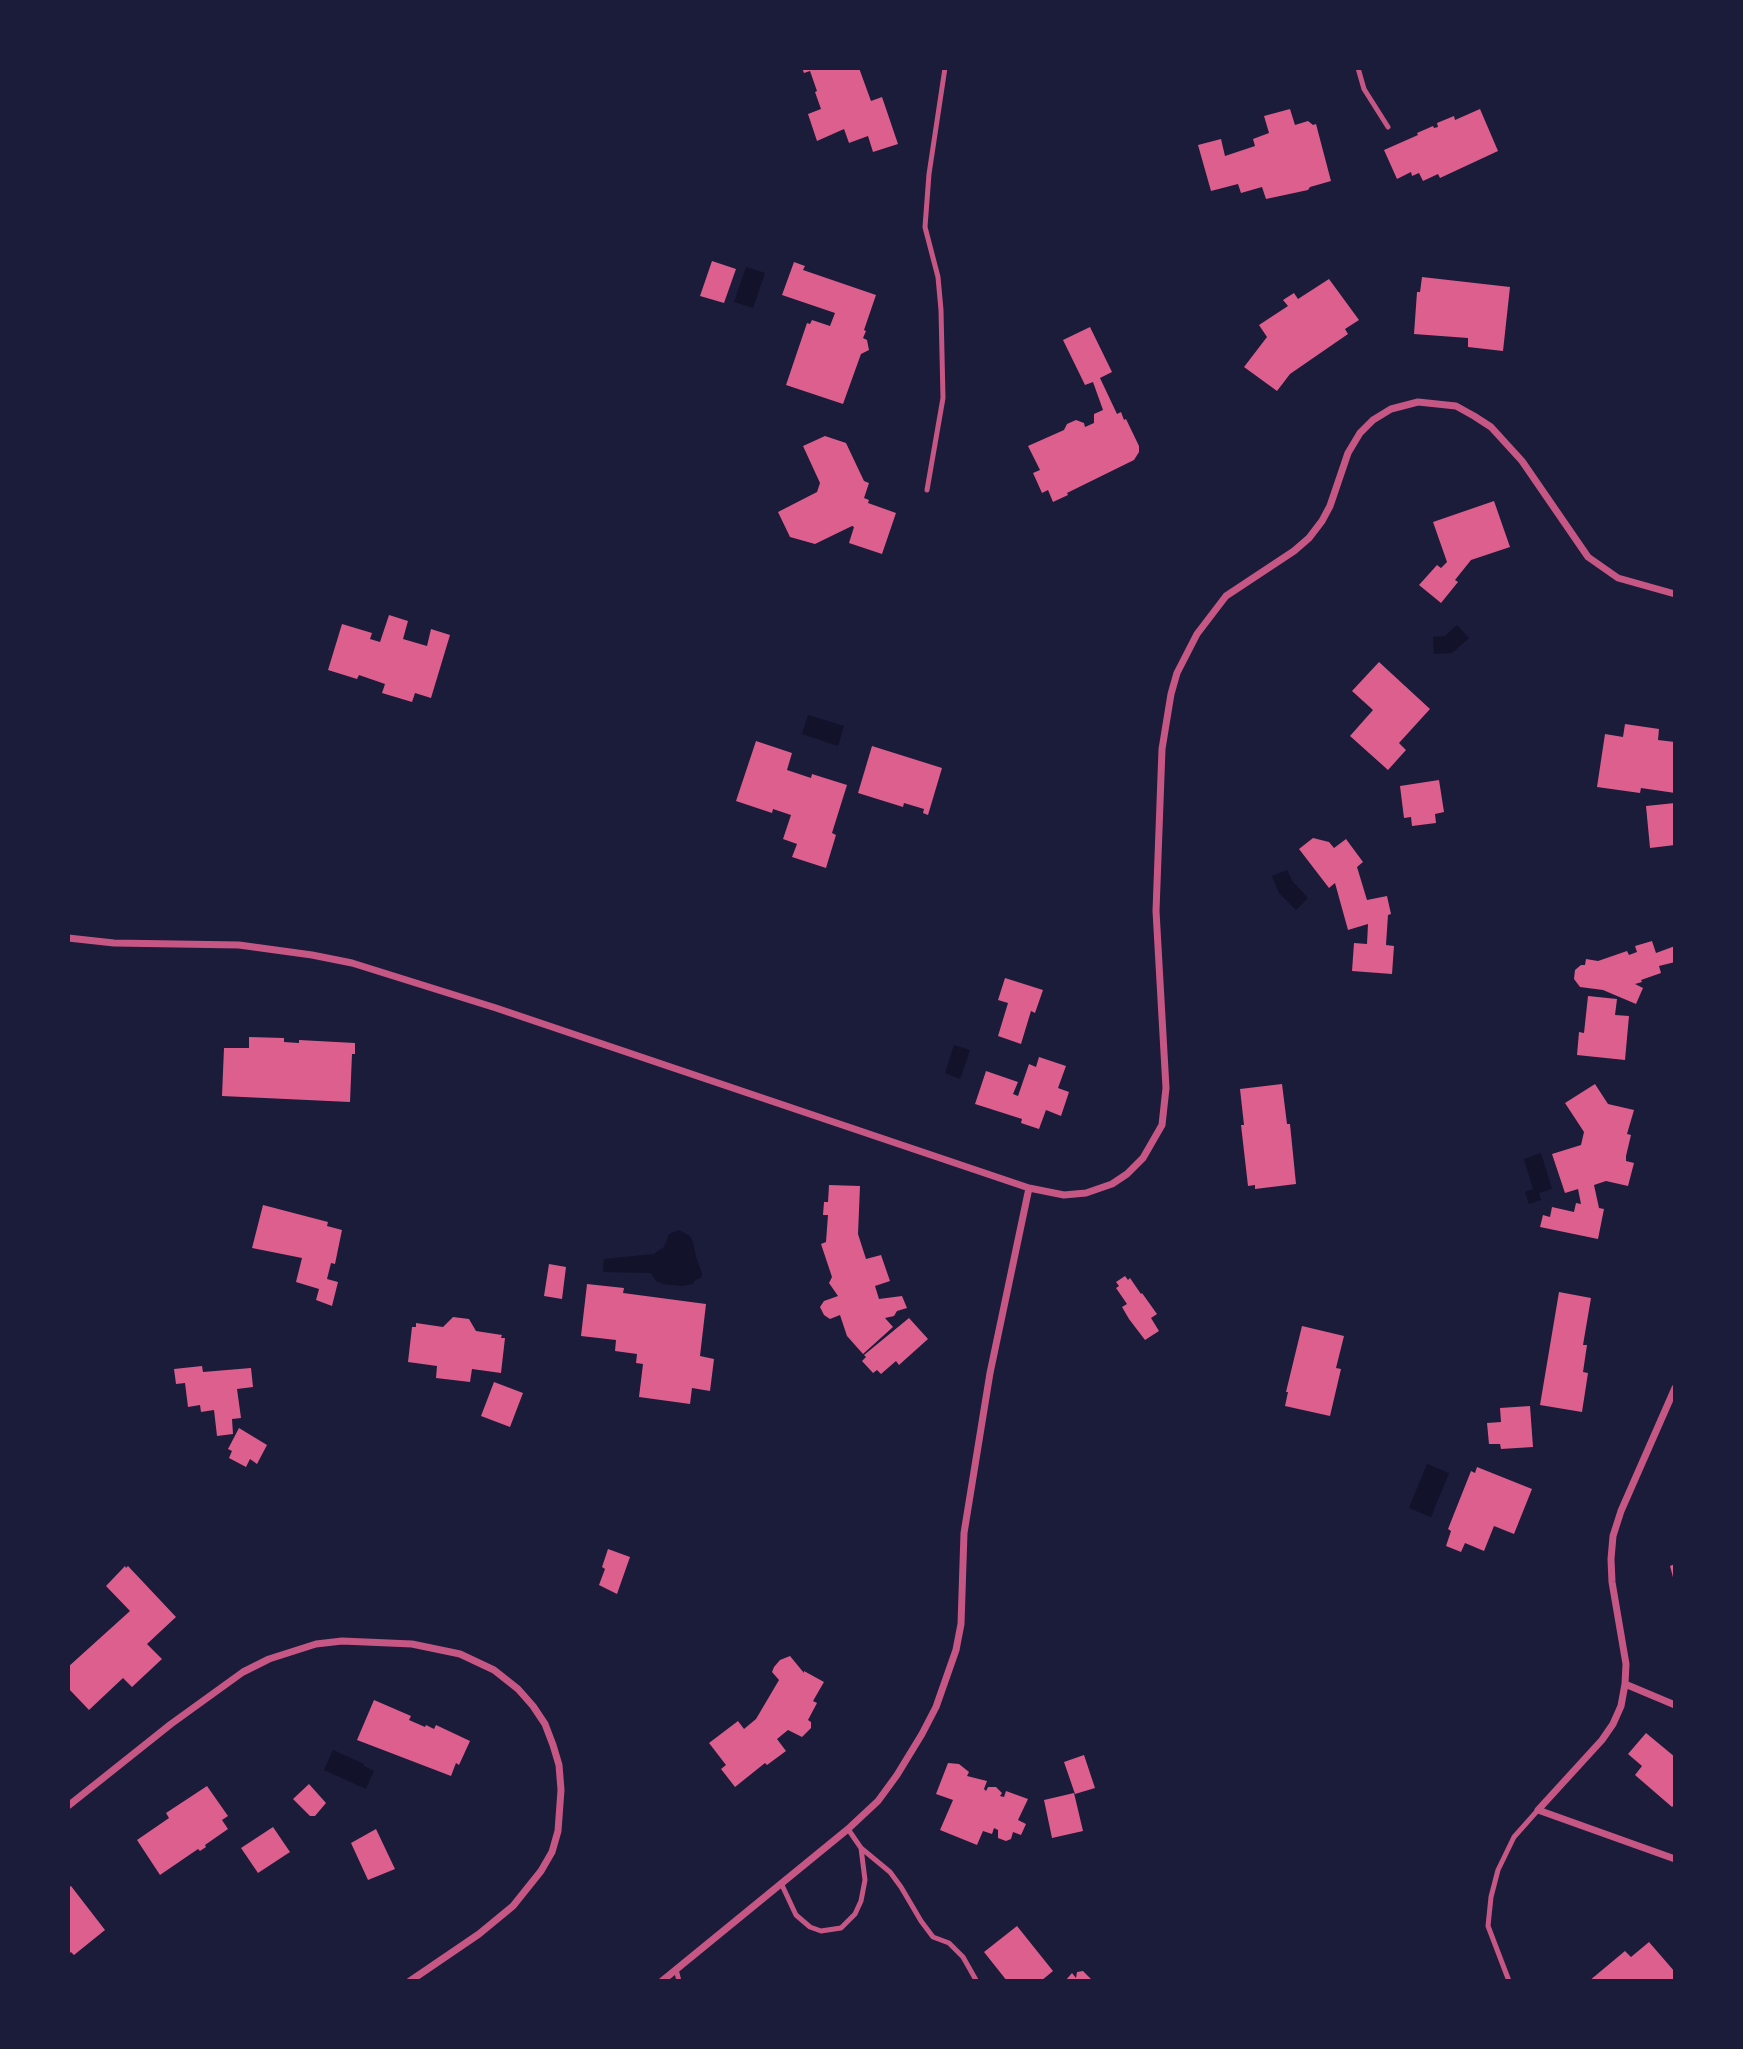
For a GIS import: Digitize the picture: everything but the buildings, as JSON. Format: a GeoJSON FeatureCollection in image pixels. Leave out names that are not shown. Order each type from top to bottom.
{"type":"FeatureCollection","features":[{"type":"Feature","properties":{"kind":"street"},"geometry":{"type":"LineString","coordinates":[[68,938],[114,943],[239,945],[352,963],[496,1008],[1029,1188],[1064,1195],[1086,1193],[1112,1184],[1127,1174],[1143,1158],[1162,1125],[1166,1088],[1156,911],[1162,749],[1177,673],[1197,634],[1226,596],[1294,551],[1315,530],[1330,506],[1348,453],[1360,433],[1373,420],[1391,409],[1418,402],[1456,406],[1491,427],[1522,461],[1588,557],[1618,578],[1675,594]]}},
{"type":"Feature","properties":{"kind":"street"},"geometry":{"type":"LineString","coordinates":[[662,1981],[848,1829],[878,1801],[916,1745],[936,1707],[956,1650],[961,1624],[964,1533],[990,1373],[1029,1188]]}},
{"type":"Feature","properties":{"kind":"street"},"geometry":{"type":"LineString","coordinates":[[1675,1388],[1621,1511],[1613,1536],[1612,1582],[1626,1664],[1620,1706],[1608,1732],[1585,1761],[1538,1810],[1675,1859]]}},
{"type":"Feature","properties":{"kind":"street"},"geometry":{"type":"LineString","coordinates":[[68,1806],[171,1724],[243,1672],[269,1659],[303,1648],[342,1641],[412,1644],[460,1654],[494,1670],[518,1689],[533,1706],[554,1745],[561,1790],[558,1831],[552,1852],[541,1871],[513,1906],[479,1934],[410,1981]]}},
{"type":"Feature","properties":{"kind":"street"},"geometry":{"type":"LineString","coordinates":[[1625,1684],[1675,1705]]}},
{"type":"Feature","properties":{"kind":"lane"},"geometry":{"type":"LineString","coordinates":[[927,490],[943,398],[938,277],[926,227],[929,174],[945,68]]}},
{"type":"Feature","properties":{"kind":"lane"},"geometry":{"type":"LineString","coordinates":[[1358,68],[1364,89],[1388,127]]}},
{"type":"Feature","properties":{"kind":"lane"},"geometry":{"type":"LineString","coordinates":[[1509,1981],[1488,1926],[1491,1897],[1498,1870],[1514,1837],[1538,1810]]}},
{"type":"Feature","properties":{"kind":"lane"},"geometry":{"type":"LineString","coordinates":[[848,1829],[861,1848],[890,1872],[933,1937],[949,1943],[963,1957],[976,1980]]}},
{"type":"Feature","properties":{"kind":"lane"},"geometry":{"type":"LineString","coordinates":[[780,1883],[796,1915],[810,1927],[821,1931],[841,1928],[855,1914],[861,1901],[865,1880],[861,1848]]}},
{"type":"Feature","properties":{"kind":"lane"},"geometry":{"type":"LineString","coordinates":[[676,1969],[679,1981]]}},
{"type":"Feature","properties":{"kind":"shaded area"},"geometry":{"type":"Polygon","coordinates":[[[746,267],[765,273],[753,308],[734,302],[746,267]]]}},
{"type":"Feature","properties":{"kind":"shaded area"},"geometry":{"type":"Polygon","coordinates":[[[1457,625],[1469,638],[1452,653],[1434,654],[1433,637],[1445,636],[1457,625]]]}},
{"type":"Feature","properties":{"kind":"shaded area"},"geometry":{"type":"Polygon","coordinates":[[[808,715],[844,726],[838,746],[802,734],[808,715]]]}},
{"type":"Feature","properties":{"kind":"shaded area"},"geometry":{"type":"Polygon","coordinates":[[[1287,870],[1293,882],[1308,898],[1296,910],[1279,893],[1272,876],[1287,870]]]}},
{"type":"Feature","properties":{"kind":"shaded area"},"geometry":{"type":"Polygon","coordinates":[[[954,1045],[970,1050],[960,1079],[945,1073],[954,1045]]]}},
{"type":"Feature","properties":{"kind":"shaded area"},"geometry":{"type":"Polygon","coordinates":[[[1541,1153],[1552,1189],[1539,1193],[1541,1200],[1529,1204],[1525,1192],[1533,1189],[1524,1159],[1541,1153]]]}},
{"type":"Feature","properties":{"kind":"shaded area"},"geometry":{"type":"Polygon","coordinates":[[[679,1230],[690,1236],[702,1273],[701,1278],[693,1284],[663,1284],[656,1281],[651,1273],[603,1272],[604,1259],[654,1254],[664,1247],[669,1234],[679,1230]]]}},
{"type":"Feature","properties":{"kind":"shaded area"},"geometry":{"type":"Polygon","coordinates":[[[1427,1464],[1449,1473],[1431,1517],[1409,1508],[1427,1464]]]}},
{"type":"Feature","properties":{"kind":"shaded area"},"geometry":{"type":"Polygon","coordinates":[[[333,1750],[374,1771],[366,1789],[324,1770],[333,1750]]]}}]}
